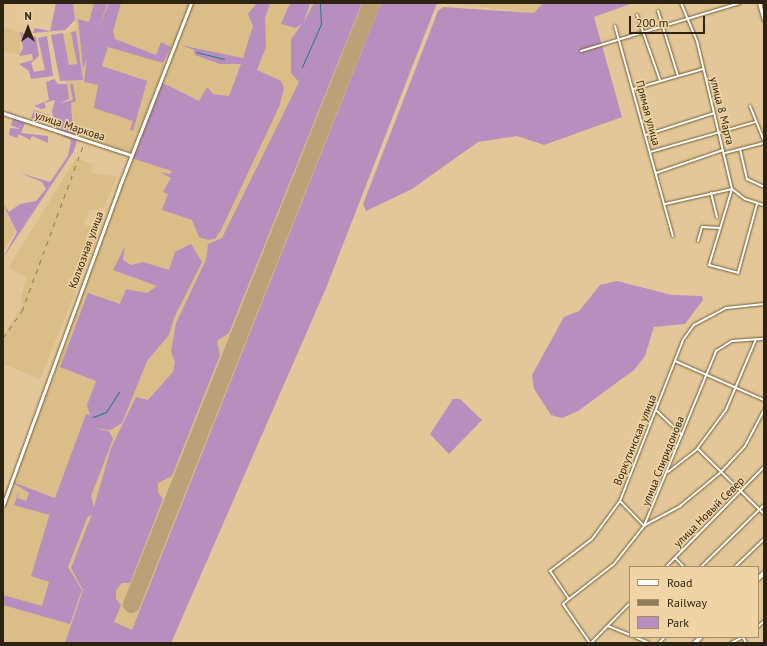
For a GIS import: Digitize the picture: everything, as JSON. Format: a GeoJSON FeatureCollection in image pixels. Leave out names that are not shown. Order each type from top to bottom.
{"type":"FeatureCollection","features":[{"type":"Feature","properties":{"kind":"street","name":"Колхозная улица"},"geometry":{"type":"LineString","coordinates":[[3,505],[131,155],[191,3]]}},
{"type":"Feature","properties":{"kind":"street","name":"улица 8 Марта"},"geometry":{"type":"LineString","coordinates":[[681,3],[686,20],[697,41],[719,134],[725,153],[732,189]]}},
{"type":"Feature","properties":{"kind":"street"},"geometry":{"type":"LineString","coordinates":[[581,51],[740,3]]}},
{"type":"Feature","properties":{"kind":"street"},"geometry":{"type":"LineString","coordinates":[[759,3],[764,20]]}},
{"type":"Feature","properties":{"kind":"street"},"geometry":{"type":"LineString","coordinates":[[658,11],[678,76]]}},
{"type":"Feature","properties":{"kind":"street"},"geometry":{"type":"LineString","coordinates":[[637,16],[660,81]]}},
{"type":"Feature","properties":{"kind":"street","name":"Прямая улица"},"geometry":{"type":"LineString","coordinates":[[616,26],[673,236]]}},
{"type":"Feature","properties":{"kind":"street"},"geometry":{"type":"LineString","coordinates":[[633,89],[703,69]]}},
{"type":"Feature","properties":{"kind":"street"},"geometry":{"type":"LineString","coordinates":[[725,153],[764,142],[750,106]]}},
{"type":"Feature","properties":{"kind":"street","name":"улица Маркова"},"geometry":{"type":"LineString","coordinates":[[3,113],[131,155]]}},
{"type":"Feature","properties":{"kind":"street"},"geometry":{"type":"LineString","coordinates":[[646,135],[714,113]]}},
{"type":"Feature","properties":{"kind":"street"},"geometry":{"type":"LineString","coordinates":[[650,152],[719,134],[755,122]]}},
{"type":"Feature","properties":{"kind":"street"},"geometry":{"type":"LineString","coordinates":[[740,149],[747,179],[764,187]]}},
{"type":"Feature","properties":{"kind":"street"},"geometry":{"type":"LineString","coordinates":[[656,173],[723,150]]}},
{"type":"Feature","properties":{"kind":"street"},"geometry":{"type":"LineString","coordinates":[[732,189],[709,265],[738,273],[757,204]]}},
{"type":"Feature","properties":{"kind":"street"},"geometry":{"type":"LineString","coordinates":[[665,204],[732,189],[757,204],[764,205]]}},
{"type":"Feature","properties":{"kind":"street"},"geometry":{"type":"LineString","coordinates":[[711,193],[717,218]]}},
{"type":"Feature","properties":{"kind":"street"},"geometry":{"type":"LineString","coordinates":[[698,241],[702,228],[720,228]]}},
{"type":"Feature","properties":{"kind":"street","name":"Воркутинская улица"},"geometry":{"type":"LineString","coordinates":[[569,599],[550,571],[592,539],[620,501],[675,361],[694,325],[726,308],[764,304]]}},
{"type":"Feature","properties":{"kind":"street"},"geometry":{"type":"LineString","coordinates":[[668,472],[698,449],[726,410],[737,388],[756,339]]}},
{"type":"Feature","properties":{"kind":"street","name":"улица Спиридонова"},"geometry":{"type":"LineString","coordinates":[[569,599],[614,564],[644,526],[668,472],[706,374],[722,345],[764,339]]}},
{"type":"Feature","properties":{"kind":"street"},"geometry":{"type":"LineString","coordinates":[[675,361],[764,400]]}},
{"type":"Feature","properties":{"kind":"street"},"geometry":{"type":"LineString","coordinates":[[656,410],[682,435]]}},
{"type":"Feature","properties":{"kind":"street"},"geometry":{"type":"LineString","coordinates":[[620,501],[644,526],[680,506],[721,472],[745,446],[764,411]]}},
{"type":"Feature","properties":{"kind":"street"},"geometry":{"type":"LineString","coordinates":[[698,449],[764,514]]}},
{"type":"Feature","properties":{"kind":"street","name":"улица Новый Север"},"geometry":{"type":"LineString","coordinates":[[667,566],[764,467]]}},
{"type":"Feature","properties":{"kind":"street"},"geometry":{"type":"LineString","coordinates":[[702,566],[764,505]]}},
{"type":"Feature","properties":{"kind":"street"},"geometry":{"type":"LineString","coordinates":[[737,566],[764,538]]}},
{"type":"Feature","properties":{"kind":"street"},"geometry":{"type":"LineString","coordinates":[[675,558],[683,566]]}},
{"type":"Feature","properties":{"kind":"street"},"geometry":{"type":"LineString","coordinates":[[569,599],[563,604],[590,643],[629,604]]}},
{"type":"Feature","properties":{"kind":"street"},"geometry":{"type":"LineString","coordinates":[[608,626],[629,635]]}},
{"type":"Feature","properties":{"kind":"street"},"geometry":{"type":"LineString","coordinates":[[637,638],[649,643]]}},
{"type":"Feature","properties":{"kind":"street"},"geometry":{"type":"LineString","coordinates":[[731,643],[741,638]]}},
{"type":"Feature","properties":{"kind":"shaded area"},"geometry":{"type":"Polygon","coordinates":[[[73,3],[190,3],[130,152],[71,134],[73,117],[66,81],[82,79],[73,3]]]}},
{"type":"Feature","properties":{"kind":"shaded area"},"geometry":{"type":"Polygon","coordinates":[[[192,3],[437,3],[326,288],[171,643],[3,643],[3,509],[123,180],[192,3]]]}},
{"type":"Feature","properties":{"kind":"shaded area"},"geometry":{"type":"Polygon","coordinates":[[[448,3],[587,3],[551,15],[448,3]]]}},
{"type":"Feature","properties":{"kind":"shaded area"},"geometry":{"type":"Polygon","coordinates":[[[3,27],[20,32],[20,55],[3,52],[3,27]]]}},
{"type":"Feature","properties":{"kind":"shaded area"},"geometry":{"type":"Polygon","coordinates":[[[71,32],[77,64],[69,66],[63,34],[71,32]]]}},
{"type":"Feature","properties":{"kind":"shaded area"},"geometry":{"type":"Polygon","coordinates":[[[76,158],[93,164],[91,173],[117,176],[104,208],[89,210],[84,224],[98,230],[94,246],[40,379],[3,364],[3,336],[23,304],[20,302],[26,277],[8,268],[76,158]]]}},
{"type":"Feature","properties":{"kind":"shaded area"},"geometry":{"type":"Polygon","coordinates":[[[3,205],[16,231],[3,251],[3,205]]]}},
{"type":"Feature","properties":{"kind":"green space"},"geometry":{"type":"Polygon","coordinates":[[[56,3],[73,3],[75,20],[65,30],[33,33],[35,28],[50,31],[56,3]]]}},
{"type":"Feature","properties":{"kind":"green space"},"geometry":{"type":"Polygon","coordinates":[[[94,3],[108,3],[83,69],[78,19],[89,22],[94,3]]]}},
{"type":"Feature","properties":{"kind":"green space"},"geometry":{"type":"Polygon","coordinates":[[[109,3],[121,3],[113,31],[115,39],[156,55],[161,42],[171,47],[163,63],[108,47],[102,66],[147,81],[133,131],[130,130],[133,121],[94,108],[98,85],[84,82],[87,56],[109,3]]]}},
{"type":"Feature","properties":{"kind":"green space"},"geometry":{"type":"Polygon","coordinates":[[[257,3],[270,3],[265,18],[266,47],[257,70],[281,81],[284,88],[279,107],[221,230],[215,239],[208,240],[199,237],[192,220],[162,210],[168,194],[163,192],[171,178],[160,172],[170,174],[172,171],[131,158],[161,82],[199,101],[207,87],[213,94],[229,96],[241,64],[220,64],[195,55],[194,50],[180,45],[243,58],[253,26],[248,14],[257,3]]]}},
{"type":"Feature","properties":{"kind":"green space"},"geometry":{"type":"Polygon","coordinates":[[[290,3],[310,3],[304,22],[314,3],[362,3],[229,333],[217,341],[220,355],[172,476],[158,483],[158,493],[163,499],[130,583],[122,583],[116,590],[116,599],[121,605],[114,622],[132,630],[381,3],[437,3],[326,288],[171,643],[65,643],[83,590],[71,568],[92,514],[87,518],[68,567],[82,590],[70,624],[3,605],[3,595],[42,606],[49,582],[31,576],[51,510],[49,515],[14,505],[19,491],[18,498],[26,501],[29,493],[13,483],[16,479],[15,483],[55,498],[86,414],[90,415],[87,405],[96,381],[60,367],[88,293],[120,304],[126,289],[147,293],[157,286],[113,270],[125,246],[123,260],[131,265],[143,262],[169,270],[175,252],[191,244],[202,262],[174,318],[169,335],[147,361],[122,423],[111,430],[93,428],[109,431],[113,439],[91,496],[94,507],[111,448],[136,397],[148,400],[173,372],[175,362],[171,352],[176,323],[206,260],[208,244],[222,238],[299,82],[291,73],[291,39],[302,24],[295,28],[281,24],[290,3]]]}},
{"type":"Feature","properties":{"kind":"green space"},"geometry":{"type":"Polygon","coordinates":[[[543,3],[633,3],[594,17],[622,117],[544,145],[517,136],[478,142],[412,189],[366,211],[363,204],[438,11],[443,7],[534,13],[543,3]]]}},
{"type":"Feature","properties":{"kind":"green space"},"geometry":{"type":"Polygon","coordinates":[[[76,31],[83,80],[60,81],[51,35],[63,33],[69,65],[77,64],[71,32],[76,31]]]}},
{"type":"Feature","properties":{"kind":"green space"},"geometry":{"type":"Polygon","coordinates":[[[20,32],[36,37],[39,56],[31,63],[34,72],[45,70],[38,38],[47,36],[53,76],[31,79],[29,71],[19,64],[33,60],[32,54],[19,56],[23,48],[20,32]]]}},
{"type":"Feature","properties":{"kind":"green space"},"geometry":{"type":"Polygon","coordinates":[[[54,79],[58,84],[67,84],[69,99],[60,103],[73,100],[70,84],[73,84],[76,101],[71,103],[73,132],[79,136],[56,129],[52,111],[55,100],[44,103],[46,108],[41,109],[34,106],[49,100],[46,82],[54,79]]]}},
{"type":"Feature","properties":{"kind":"green space"},"geometry":{"type":"Polygon","coordinates":[[[34,110],[49,115],[51,124],[31,118],[34,110]]]}},
{"type":"Feature","properties":{"kind":"green space"},"geometry":{"type":"Polygon","coordinates":[[[13,118],[51,131],[25,123],[21,133],[48,136],[48,143],[32,136],[30,140],[19,134],[17,138],[9,135],[10,128],[20,129],[11,125],[13,118]]]}},
{"type":"Feature","properties":{"kind":"green space"},"geometry":{"type":"Polygon","coordinates":[[[53,132],[77,140],[74,151],[3,258],[17,232],[3,204],[9,212],[20,204],[36,201],[46,189],[42,182],[20,173],[50,182],[68,156],[71,140],[53,132]]]}},
{"type":"Feature","properties":{"kind":"green space"},"geometry":{"type":"Polygon","coordinates":[[[617,281],[672,295],[702,296],[703,300],[685,324],[654,327],[645,356],[634,370],[578,411],[562,418],[551,415],[534,389],[532,375],[564,317],[579,311],[600,285],[617,281]]]}},
{"type":"Feature","properties":{"kind":"green space"},"geometry":{"type":"Polygon","coordinates":[[[453,399],[460,399],[482,420],[449,454],[430,434],[453,399]]]}},
{"type":"Feature","properties":{"kind":"waterway"},"geometry":{"type":"LineString","coordinates":[[302,67],[321,24],[320,3]]}},
{"type":"Feature","properties":{"kind":"waterway"},"geometry":{"type":"LineString","coordinates":[[196,52],[224,59]]}},
{"type":"Feature","properties":{"kind":"waterway"},"geometry":{"type":"LineString","coordinates":[[93,417],[106,412],[119,392]]}},
{"type":"Feature","properties":{"kind":"runway"},"geometry":{"type":"LineString","coordinates":[[131,604],[371,3]]}},
{"type":"Feature","properties":{"kind":"railway"},"geometry":{"type":"LineString","coordinates":[[3,338],[22,311],[83,146]]}}]}
